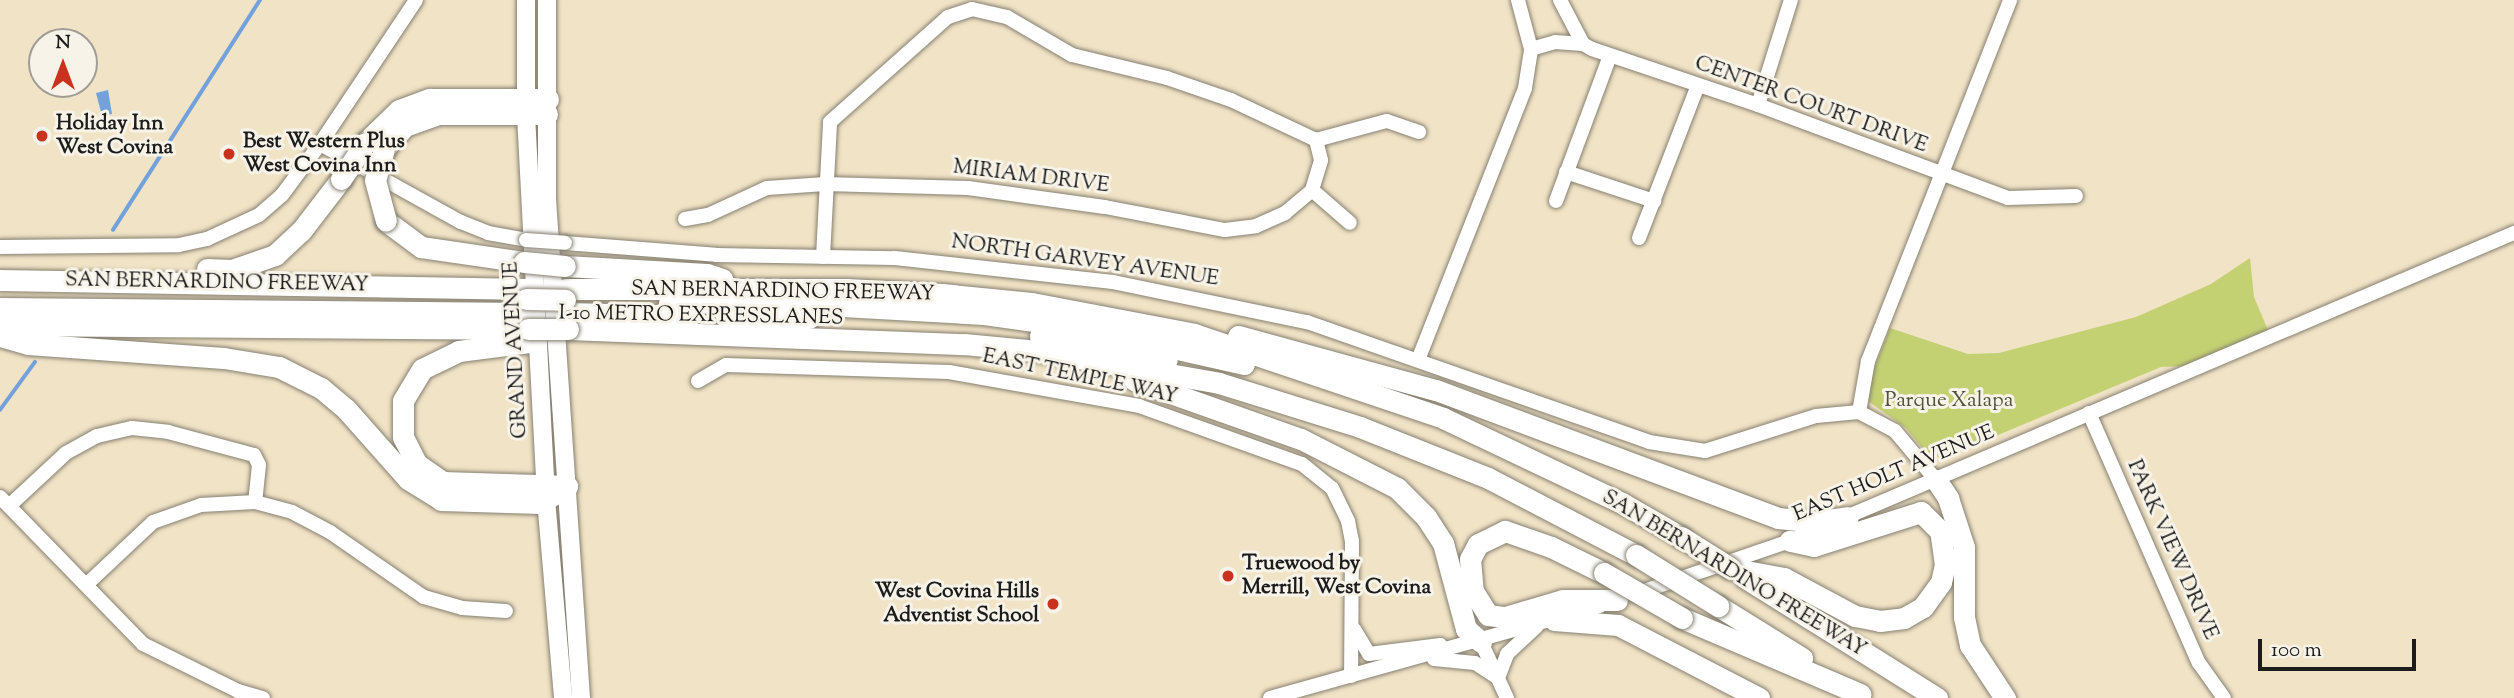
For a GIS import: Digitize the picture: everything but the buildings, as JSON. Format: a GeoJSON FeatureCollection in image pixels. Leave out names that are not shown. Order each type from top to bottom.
{"type":"FeatureCollection","features":[{"type":"Feature","properties":{"kind":"highway"},"geometry":{"type":"LineString","coordinates":[[1,284],[57,266],[232,270],[275,255],[301,231],[341,179],[375,146],[405,126],[438,114],[548,107]]}},
{"type":"Feature","properties":{"kind":"highway"},"geometry":{"type":"LineString","coordinates":[[375,146],[376,194],[386,221],[421,247],[565,266],[708,274],[747,287]]}},
{"type":"Feature","properties":{"kind":"highway","name":"SAN BERNARDINO FREEWAY"},"geometry":{"type":"LineString","coordinates":[[1,284],[527,315]]}},
{"type":"Feature","properties":{"kind":"highway","name":"SAN BERNARDINO FREEWAY"},"geometry":{"type":"LineString","coordinates":[[0,325],[567,314],[747,287],[846,289],[1032,303],[1194,334],[1357,386],[1443,418],[1622,503],[1681,537],[1937,698]]}},
{"type":"Feature","properties":{"kind":"highway","name":"I-10 METRO EXPRESSLANES"},"geometry":{"type":"LineString","coordinates":[[567,314],[770,302],[984,314],[1160,343],[1326,390],[1357,386]]}},
{"type":"Feature","properties":{"kind":"highway","name":"I-10 METRO EXPRESSLANES"},"geometry":{"type":"LineString","coordinates":[[0,308],[527,315]]}},
{"type":"Feature","properties":{"kind":"highway"},"geometry":{"type":"LineString","coordinates":[[553,490],[443,482],[428,474],[408,452],[401,418],[411,383],[432,362],[460,351],[527,315],[567,314]]}},
{"type":"Feature","properties":{"kind":"highway","name":"SAN BERNARDINO FREEWAY"},"geometry":{"type":"LineString","coordinates":[[567,314],[603,329],[858,337],[1038,351],[1219,383],[1344,423],[1488,478],[1636,555],[1863,696]]}},
{"type":"Feature","properties":{"kind":"highway","name":"I-10 METRO EXPRESSLANES"},"geometry":{"type":"LineString","coordinates":[[567,314],[882,320],[1009,331],[1253,381],[1322,403],[1344,423]]}},
{"type":"Feature","properties":{"kind":"highway"},"geometry":{"type":"LineString","coordinates":[[1194,334],[1248,336],[1436,390],[1779,518],[1814,522],[1848,517]]}},
{"type":"Feature","properties":{"kind":"highway"},"geometry":{"type":"LineString","coordinates":[[0,336],[28,344],[224,358],[279,367],[321,388],[346,409],[408,479],[441,500],[540,503],[553,490]]}},
{"type":"Feature","properties":{"kind":"highway"},"geometry":{"type":"LineString","coordinates":[[1038,351],[1195,398],[1352,462],[1397,488],[1426,517],[1443,543],[1472,645]]}},
{"type":"Feature","properties":{"kind":"highway"},"geometry":{"type":"LineString","coordinates":[[1936,480],[1961,531],[1965,617],[1970,645],[2005,698]]}},
{"type":"Feature","properties":{"kind":"highway"},"geometry":{"type":"LineString","coordinates":[[1730,568],[1791,582],[1855,616],[1892,621],[1913,614],[1930,600],[1941,583],[1945,555],[1936,524],[1921,512],[1814,546],[1790,541]]}},
{"type":"Feature","properties":{"kind":"highway"},"geometry":{"type":"LineString","coordinates":[[1617,600],[1563,600],[1504,617],[1488,615],[1473,591],[1470,559],[1478,544],[1505,531],[1551,547],[1604,573],[1682,618],[1863,696]]}},
{"type":"Feature","properties":{"kind":"highway"},"geometry":{"type":"LineString","coordinates":[[1546,622],[1619,625],[1759,698]]}},
{"type":"Feature","properties":{"kind":"main road","name":"GRAND AVENUE"},"geometry":{"type":"LineString","coordinates":[[526,0],[526,107],[553,490],[563,698]]}},
{"type":"Feature","properties":{"kind":"main road","name":"GRAND AVENUE"},"geometry":{"type":"LineString","coordinates":[[547,0],[547,199],[553,490],[581,698]]}},
{"type":"Feature","properties":{"kind":"street"},"geometry":{"type":"LineString","coordinates":[[0,247],[152,247],[207,239],[259,215],[282,195],[320,144],[416,0]]}},
{"type":"Feature","properties":{"kind":"street"},"geometry":{"type":"LineString","coordinates":[[1418,360],[1525,88],[1531,49],[1518,0]]}},
{"type":"Feature","properties":{"kind":"street"},"geometry":{"type":"LineString","coordinates":[[1560,0],[1583,44]]}},
{"type":"Feature","properties":{"kind":"street"},"geometry":{"type":"LineString","coordinates":[[1758,105],[1791,0]]}},
{"type":"Feature","properties":{"kind":"street"},"geometry":{"type":"LineString","coordinates":[[1936,480],[1895,431],[1859,412],[1868,361],[2010,0]]}},
{"type":"Feature","properties":{"kind":"street"},"geometry":{"type":"LineString","coordinates":[[822,257],[826,135],[841,108],[948,17],[972,9],[1007,17],[1072,55],[1167,78],[1231,100],[1316,140],[1387,121],[1419,132]]}},
{"type":"Feature","properties":{"kind":"street"},"geometry":{"type":"LineString","coordinates":[[1531,49],[1555,41],[1583,44]]}},
{"type":"Feature","properties":{"kind":"street","name":"CENTER COURT DRIVE"},"geometry":{"type":"LineString","coordinates":[[1583,44],[1758,105],[1940,175],[2008,198],[2076,196]]}},
{"type":"Feature","properties":{"kind":"street"},"geometry":{"type":"LineString","coordinates":[[1556,201],[1611,55]]}},
{"type":"Feature","properties":{"kind":"street"},"geometry":{"type":"LineString","coordinates":[[1639,238],[1698,85]]}},
{"type":"Feature","properties":{"kind":"street"},"geometry":{"type":"LineString","coordinates":[[1316,140],[1321,160],[1312,190],[1350,223]]}},
{"type":"Feature","properties":{"kind":"street","name":"NORTH GARVEY AVENUE"},"geometry":{"type":"LineString","coordinates":[[320,144],[461,222],[526,240],[716,255],[968,264],[1149,289],[1307,322],[1650,442],[1704,451],[1816,416],[1859,412]]}},
{"type":"Feature","properties":{"kind":"street"},"geometry":{"type":"LineString","coordinates":[[1566,172],[1654,201]]}},
{"type":"Feature","properties":{"kind":"street","name":"MIRIAM DRIVE"},"geometry":{"type":"LineString","coordinates":[[685,219],[708,215],[767,188],[825,184],[968,188],[1105,207],[1225,230],[1256,226],[1285,213],[1312,190]]}},
{"type":"Feature","properties":{"kind":"street","name":"EAST HOLT AVENUE"},"geometry":{"type":"LineString","coordinates":[[1270,698],[1472,645],[1617,600],[1790,541],[2089,413],[2234,356],[2514,233]]}},
{"type":"Feature","properties":{"kind":"street","name":"EAST TEMPLE WAY"},"geometry":{"type":"LineString","coordinates":[[698,381],[726,365],[949,372],[1139,406],[1259,446],[1302,464],[1341,502],[1352,541],[1351,676]]}},
{"type":"Feature","properties":{"kind":"street","name":"PARK VIEW DRIVE"},"geometry":{"type":"LineString","coordinates":[[2089,413],[2199,663],[2224,698]]}},
{"type":"Feature","properties":{"kind":"street"},"geometry":{"type":"LineString","coordinates":[[255,502],[259,465],[254,455],[168,432],[132,428],[97,436],[66,453],[5,501],[143,644],[237,695],[263,698]]}},
{"type":"Feature","properties":{"kind":"street"},"geometry":{"type":"LineString","coordinates":[[86,585],[153,522],[201,505],[255,502],[320,526],[424,597],[462,608],[506,611]]}},
{"type":"Feature","properties":{"kind":"street"},"geometry":{"type":"LineString","coordinates":[[1351,621],[1362,649],[1369,654],[1442,645],[1472,645],[1498,678],[1507,698]]}},
{"type":"Feature","properties":{"kind":"street"},"geometry":{"type":"LineString","coordinates":[[1498,678],[1507,654],[1546,622]]}},
{"type":"Feature","properties":{"kind":"street"},"geometry":{"type":"LineString","coordinates":[[1423,658],[1475,663],[1498,678]]}},
{"type":"Feature","properties":{"kind":"green space","name":"Parque Xalapa"},"geometry":{"type":"Polygon","coordinates":[[[2250,258],[2254,297],[2268,330],[2183,366],[2161,367],[1943,458],[1928,455],[1906,428],[1868,401],[1870,379],[1890,328],[1968,354],[1999,353],[2136,317],[2211,284],[2250,258]]]}},
{"type":"Feature","properties":{"kind":"water"},"geometry":{"type":"Polygon","coordinates":[[[108,90],[112,114],[102,116],[98,92],[108,90]]]}},
{"type":"Feature","properties":{"kind":"waterway"},"geometry":{"type":"LineString","coordinates":[[113,230],[260,0]]}},
{"type":"Feature","properties":{"kind":"waterway"},"geometry":{"type":"LineString","coordinates":[[0,410],[35,362]]}},
{"type":"Feature","properties":{"kind":"place","name":"Holiday Inn West Covina"},"geometry":{"type":"Point","coordinates":[42,136]}},
{"type":"Feature","properties":{"kind":"place","name":"Best Western Plus West Covina Inn"},"geometry":{"type":"Point","coordinates":[229,154]}},
{"type":"Feature","properties":{"kind":"place","name":"Truewood by Merrill, West Covina"},"geometry":{"type":"Point","coordinates":[1228,576]}},
{"type":"Feature","properties":{"kind":"place","name":"West Covina Hills Adventist School"},"geometry":{"type":"Point","coordinates":[1053,604]}}]}
